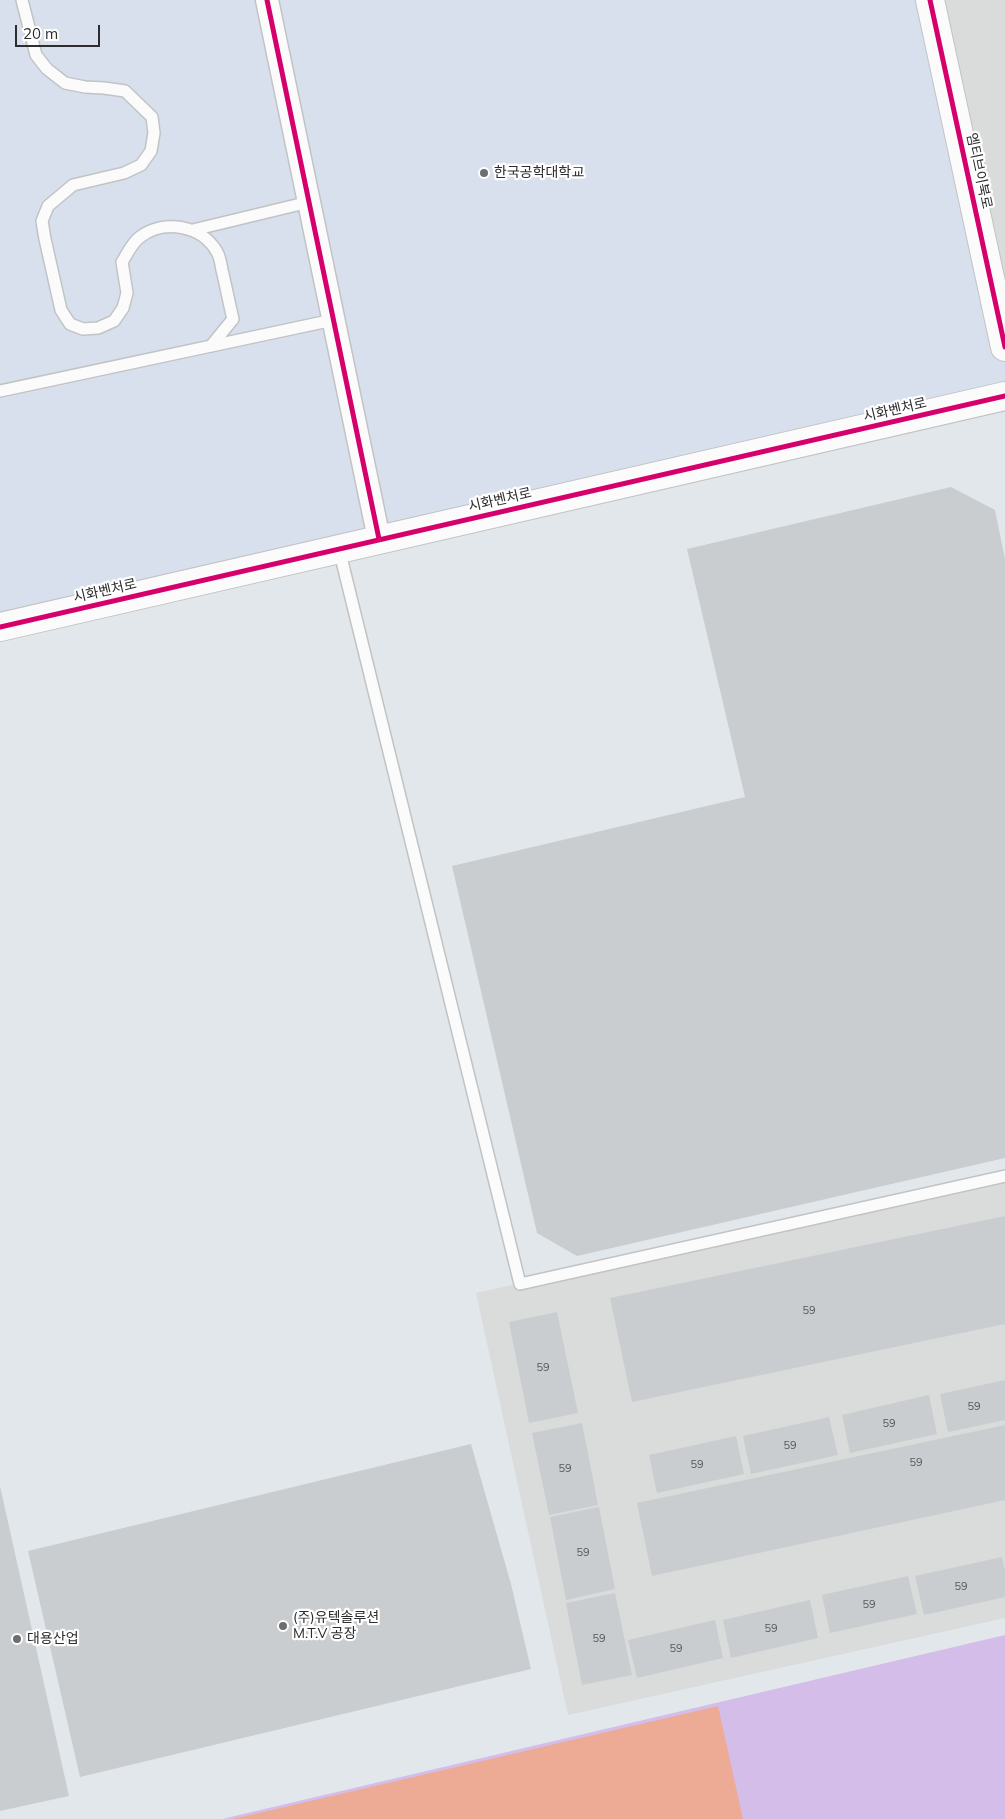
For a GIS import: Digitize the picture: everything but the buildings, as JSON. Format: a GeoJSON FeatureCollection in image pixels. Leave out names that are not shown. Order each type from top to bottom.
{"type":"FeatureCollection","features":[{"type":"Feature","properties":{"kind":"street"},"geometry":{"type":"LineString","coordinates":[[267,0],[379,540]]}},
{"type":"Feature","properties":{"kind":"street","name":"엠티브이북로"},"geometry":{"type":"LineString","coordinates":[[930,0],[1005,346]]}},
{"type":"Feature","properties":{"kind":"street","name":"시화벤처로"},"geometry":{"type":"LineString","coordinates":[[0,626],[1005,396]]}},
{"type":"Feature","properties":{"kind":"lane"},"geometry":{"type":"LineString","coordinates":[[22,0],[36,55],[47,69],[65,83],[125,91],[152,117],[154,133],[151,151],[141,165],[124,173],[73,185],[48,206],[42,221],[61,310],[70,324],[84,329],[98,328],[114,322],[123,308],[127,293],[122,262],[128,250],[140,237],[158,229],[180,226],[193,230],[207,239],[218,253],[233,319],[211,346]]}},
{"type":"Feature","properties":{"kind":"lane"},"geometry":{"type":"LineString","coordinates":[[193,230],[309,202]]}},
{"type":"Feature","properties":{"kind":"lane"},"geometry":{"type":"LineString","coordinates":[[0,391],[333,320]]}},
{"type":"Feature","properties":{"kind":"lane"},"geometry":{"type":"LineString","coordinates":[[339,549],[520,1284],[1005,1176]]}},
{"type":"Feature","properties":{"kind":"shaded area","name":"한국공학대학교"},"geometry":{"type":"Polygon","coordinates":[[[0,0],[931,0],[1005,346],[1005,396],[0,627],[0,0]]]}},
{"type":"Feature","properties":{"kind":"shaded area"},"geometry":{"type":"Polygon","coordinates":[[[930,0],[1005,0],[1005,347],[930,0]]]}},
{"type":"Feature","properties":{"kind":"shaded area"},"geometry":{"type":"Polygon","coordinates":[[[1005,1176],[1005,1618],[568,1715],[476,1293],[1005,1176]]]}},
{"type":"Feature","properties":{"kind":"shaded area"},"geometry":{"type":"Polygon","coordinates":[[[1005,1635],[1005,1819],[222,1819],[1005,1635]]]}},
{"type":"Feature","properties":{"kind":"shaded area"},"geometry":{"type":"Polygon","coordinates":[[[718,1706],[743,1819],[233,1819],[718,1706]]]}},
{"type":"Feature","properties":{"kind":"cycle path"},"geometry":{"type":"LineString","coordinates":[[267,0],[379,539]]}},
{"type":"Feature","properties":{"kind":"cycle path"},"geometry":{"type":"LineString","coordinates":[[930,0],[1005,347]]}},
{"type":"Feature","properties":{"kind":"cycle path"},"geometry":{"type":"LineString","coordinates":[[0,627],[1005,396]]}},
{"type":"Feature","properties":{"kind":"place","name":"한국공학대학교"},"geometry":{"type":"Point","coordinates":[484,173]}},
{"type":"Feature","properties":{"kind":"place","name":"(주)유텍솔루션 M.T.V 공장"},"geometry":{"type":"Point","coordinates":[283,1626]}},
{"type":"Feature","properties":{"kind":"place","name":"대용산업"},"geometry":{"type":"Point","coordinates":[17,1639]}}]}
